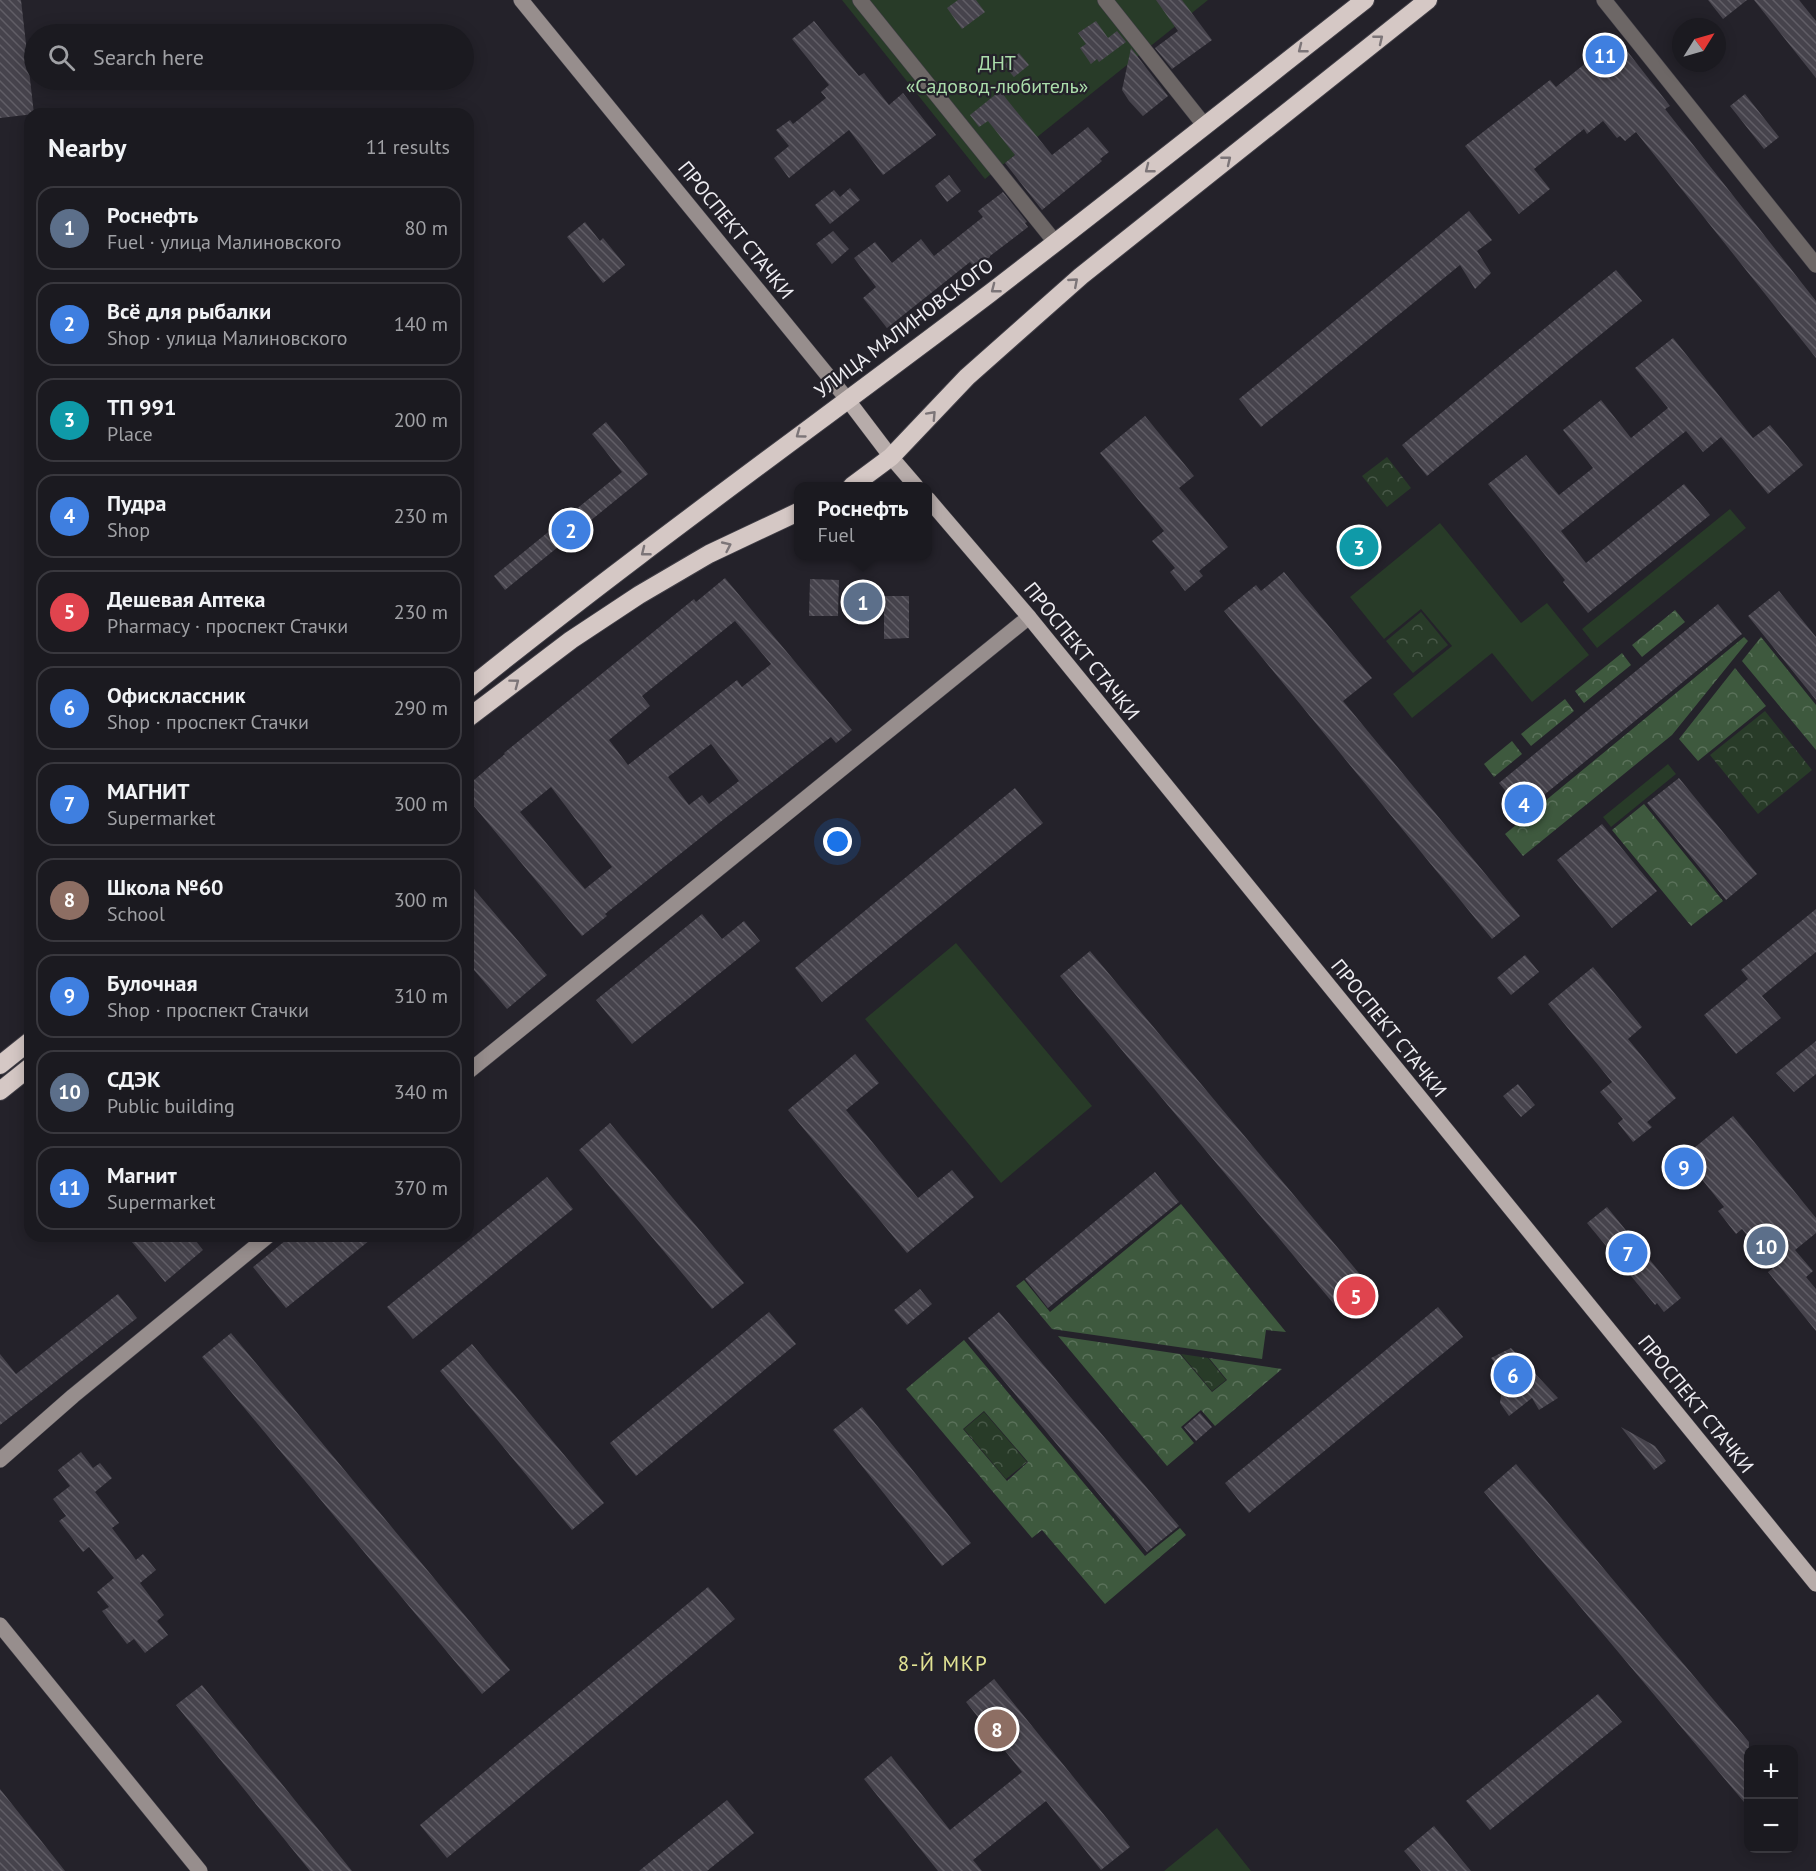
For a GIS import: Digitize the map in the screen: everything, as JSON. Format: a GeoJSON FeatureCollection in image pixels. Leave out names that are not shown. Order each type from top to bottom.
{"type":"FeatureCollection","features":[{"type":"Feature","properties":{"kind":"highway"},"geometry":{"type":"LineString","coordinates":[[857,482],[891,457],[967,377],[1081,276],[1428,0]]}},
{"type":"Feature","properties":{"kind":"highway","name":"УЛИЦА МАЛИНОВСКОГО"},"geometry":{"type":"LineString","coordinates":[[474,684],[554,620],[1055,242],[1205,126],[1360,1]]}},
{"type":"Feature","properties":{"kind":"highway"},"geometry":{"type":"LineString","coordinates":[[474,713],[571,640],[639,596],[710,554],[794,514]]}},
{"type":"Feature","properties":{"kind":"highway"},"geometry":{"type":"LineString","coordinates":[[0,1065],[24,1046]]}},
{"type":"Feature","properties":{"kind":"highway"},"geometry":{"type":"LineString","coordinates":[[0,1091],[24,1072]]}},
{"type":"Feature","properties":{"kind":"main road","name":"ПРОСПЕКТ СТАЧКИ"},"geometry":{"type":"LineString","coordinates":[[847,399],[913,482]]}},
{"type":"Feature","properties":{"kind":"main road","name":"ПРОСПЕКТ СТАЧКИ"},"geometry":{"type":"LineString","coordinates":[[932,505],[1029,617],[1816,1584]]}},
{"type":"Feature","properties":{"kind":"street","name":"ПРОСПЕКТ СТАЧКИ"},"geometry":{"type":"LineString","coordinates":[[521,0],[847,399]]}},
{"type":"Feature","properties":{"kind":"street"},"geometry":{"type":"LineString","coordinates":[[860,0],[1055,242]]}},
{"type":"Feature","properties":{"kind":"street"},"geometry":{"type":"LineString","coordinates":[[1104,0],[1205,126]]}},
{"type":"Feature","properties":{"kind":"street"},"geometry":{"type":"LineString","coordinates":[[1604,0],[1816,265]]}},
{"type":"Feature","properties":{"kind":"street"},"geometry":{"type":"LineString","coordinates":[[474,1067],[1029,617]]}},
{"type":"Feature","properties":{"kind":"street"},"geometry":{"type":"LineString","coordinates":[[0,1460],[73,1396],[261,1242]]}},
{"type":"Feature","properties":{"kind":"street"},"geometry":{"type":"LineString","coordinates":[[0,1625],[200,1871]]}},
{"type":"Feature","properties":{"kind":"green space","name":"ДНТ «Садовод-любитель»"},"geometry":{"type":"Polygon","coordinates":[[[842,0],[1208,0],[985,179],[842,0]]]}},
{"type":"Feature","properties":{"kind":"green space"},"geometry":{"type":"Polygon","coordinates":[[[1387,457],[1411,488],[1387,507],[1362,476],[1387,457]]]}},
{"type":"Feature","properties":{"kind":"green space"},"geometry":{"type":"Polygon","coordinates":[[[1730,509],[1746,528],[1597,648],[1582,629],[1730,509]]]}},
{"type":"Feature","properties":{"kind":"green space"},"geometry":{"type":"Polygon","coordinates":[[[1440,523],[1521,623],[1547,603],[1589,655],[1532,702],[1492,653],[1412,718],[1393,694],[1452,646],[1421,609],[1384,639],[1350,597],[1440,523]]]}},
{"type":"Feature","properties":{"kind":"green space"},"geometry":{"type":"Polygon","coordinates":[[[1675,610],[1685,622],[1642,657],[1632,645],[1675,610]]]}},
{"type":"Feature","properties":{"kind":"green space"},"geometry":{"type":"Polygon","coordinates":[[[1421,612],[1448,645],[1413,673],[1386,641],[1421,612]]]}},
{"type":"Feature","properties":{"kind":"green space"},"geometry":{"type":"Polygon","coordinates":[[[1744,637],[1748,641],[1672,735],[1523,856],[1505,834],[1744,637]]]}},
{"type":"Feature","properties":{"kind":"green space"},"geometry":{"type":"Polygon","coordinates":[[[1761,637],[1816,705],[1816,750],[1742,661],[1761,637]]]}},
{"type":"Feature","properties":{"kind":"green space"},"geometry":{"type":"Polygon","coordinates":[[[1622,653],[1631,665],[1584,703],[1575,691],[1622,653]]]}},
{"type":"Feature","properties":{"kind":"green space"},"geometry":{"type":"Polygon","coordinates":[[[1735,668],[1766,706],[1698,761],[1679,739],[1735,668]]]}},
{"type":"Feature","properties":{"kind":"green space"},"geometry":{"type":"Polygon","coordinates":[[[1565,699],[1574,711],[1531,746],[1521,734],[1565,699]]]}},
{"type":"Feature","properties":{"kind":"green space"},"geometry":{"type":"Polygon","coordinates":[[[1765,711],[1812,770],[1758,814],[1710,755],[1765,711]]]}},
{"type":"Feature","properties":{"kind":"green space"},"geometry":{"type":"Polygon","coordinates":[[[1512,741],[1522,754],[1494,777],[1484,764],[1512,741]]]}},
{"type":"Feature","properties":{"kind":"green space"},"geometry":{"type":"Polygon","coordinates":[[[1668,764],[1676,774],[1611,827],[1603,817],[1668,764]]]}},
{"type":"Feature","properties":{"kind":"green space"},"geometry":{"type":"Polygon","coordinates":[[[1644,804],[1723,901],[1691,926],[1612,830],[1644,804]]]}},
{"type":"Feature","properties":{"kind":"green space"},"geometry":{"type":"Polygon","coordinates":[[[956,943],[1092,1106],[1001,1183],[865,1019],[956,943]]]}},
{"type":"Feature","properties":{"kind":"green space"},"geometry":{"type":"Polygon","coordinates":[[[1181,1204],[1286,1332],[1266,1330],[1262,1359],[1052,1329],[1016,1286],[1024,1280],[1050,1312],[1181,1204]]]}},
{"type":"Feature","properties":{"kind":"green space"},"geometry":{"type":"Polygon","coordinates":[[[1058,1336],[1180,1354],[1212,1392],[1227,1380],[1209,1358],[1282,1369],[1215,1426],[1201,1410],[1181,1427],[1194,1443],[1167,1466],[1058,1336]]]}},
{"type":"Feature","properties":{"kind":"green space"},"geometry":{"type":"Polygon","coordinates":[[[964,1340],[1145,1556],[1180,1528],[1186,1535],[1105,1604],[1042,1530],[1032,1538],[906,1389],[964,1340]],[[984,1411],[963,1429],[1007,1481],[1028,1462],[984,1411]]]}},
{"type":"Feature","properties":{"kind":"green space"},"geometry":{"type":"Polygon","coordinates":[[[1181,1354],[1208,1358],[1226,1380],[1212,1391],[1181,1354]]]}},
{"type":"Feature","properties":{"kind":"green space"},"geometry":{"type":"Polygon","coordinates":[[[984,1412],[1027,1462],[1006,1479],[964,1429],[984,1412]]]}},
{"type":"Feature","properties":{"kind":"green space"},"geometry":{"type":"Polygon","coordinates":[[[1217,1828],[1251,1871],[1164,1871],[1217,1828]]]}},
{"type":"Feature","properties":{"kind":"building"},"geometry":{"type":"Polygon","coordinates":[[[0,0],[21,0],[24,26],[24,90],[31,90],[33,108],[24,108],[24,115],[0,118],[0,0]]]}},
{"type":"Feature","properties":{"kind":"building"},"geometry":{"type":"Polygon","coordinates":[[[958,0],[976,0],[985,12],[962,29],[947,8],[958,0]]]}},
{"type":"Feature","properties":{"kind":"building"},"geometry":{"type":"Polygon","coordinates":[[[1156,0],[1182,0],[1212,40],[1172,69],[1155,48],[1178,31],[1156,0]]]}},
{"type":"Feature","properties":{"kind":"building"},"geometry":{"type":"Polygon","coordinates":[[[1708,0],[1747,0],[1724,18],[1708,0]]]}},
{"type":"Feature","properties":{"kind":"building"},"geometry":{"type":"Polygon","coordinates":[[[1754,0],[1799,0],[1816,21],[1816,78],[1754,0]]]}},
{"type":"Feature","properties":{"kind":"building"},"geometry":{"type":"Polygon","coordinates":[[[814,21],[859,76],[864,73],[889,105],[903,93],[936,135],[883,175],[849,130],[789,178],[774,158],[789,146],[776,130],[790,120],[793,124],[826,98],[821,92],[829,85],[792,39],[814,21]]]}},
{"type":"Feature","properties":{"kind":"building"},"geometry":{"type":"Polygon","coordinates":[[[1096,21],[1108,38],[1117,31],[1126,42],[1099,62],[1097,59],[1091,64],[1080,48],[1086,44],[1078,33],[1096,21]]]}},
{"type":"Feature","properties":{"kind":"building"},"geometry":{"type":"Polygon","coordinates":[[[1617,38],[1670,106],[1665,109],[1816,301],[1816,358],[1636,132],[1625,141],[1620,136],[1617,138],[1603,121],[1587,134],[1584,129],[1534,169],[1550,189],[1519,214],[1465,146],[1550,80],[1556,87],[1617,38]]]}},
{"type":"Feature","properties":{"kind":"building"},"geometry":{"type":"Polygon","coordinates":[[[1131,48],[1168,96],[1143,116],[1122,90],[1131,48]]]}},
{"type":"Feature","properties":{"kind":"building"},"geometry":{"type":"Polygon","coordinates":[[[1019,53],[1029,65],[1014,77],[1004,65],[1019,53]]]}},
{"type":"Feature","properties":{"kind":"building"},"geometry":{"type":"Polygon","coordinates":[[[1000,91],[1052,155],[1088,127],[1109,152],[1100,159],[1102,161],[1042,210],[1005,163],[1015,155],[988,121],[979,127],[970,115],[1000,91]]]}},
{"type":"Feature","properties":{"kind":"building"},"geometry":{"type":"Polygon","coordinates":[[[1745,94],[1779,137],[1764,149],[1730,106],[1745,94]]]}},
{"type":"Feature","properties":{"kind":"building"},"geometry":{"type":"Polygon","coordinates":[[[949,175],[961,191],[947,202],[935,186],[949,175]]]}},
{"type":"Feature","properties":{"kind":"building"},"geometry":{"type":"Polygon","coordinates":[[[850,188],[860,200],[830,224],[815,205],[834,190],[840,197],[850,188]]]}},
{"type":"Feature","properties":{"kind":"building"},"geometry":{"type":"Polygon","coordinates":[[[1003,192],[1027,222],[1025,223],[1028,227],[976,269],[970,262],[887,328],[863,298],[876,287],[854,258],[875,242],[892,263],[921,239],[934,256],[983,217],[978,211],[1003,192]]]}},
{"type":"Feature","properties":{"kind":"building"},"geometry":{"type":"Polygon","coordinates":[[[1469,211],[1492,240],[1477,251],[1491,273],[1475,289],[1460,265],[1261,427],[1239,399],[1469,211]]]}},
{"type":"Feature","properties":{"kind":"building"},"geometry":{"type":"Polygon","coordinates":[[[585,222],[600,241],[603,238],[625,265],[603,283],[567,237],[585,222]]]}},
{"type":"Feature","properties":{"kind":"building"},"geometry":{"type":"Polygon","coordinates":[[[833,231],[849,249],[832,264],[816,244],[833,231]]]}},
{"type":"Feature","properties":{"kind":"building"},"geometry":{"type":"Polygon","coordinates":[[[1616,270],[1642,301],[1427,476],[1402,445],[1616,270]]]}},
{"type":"Feature","properties":{"kind":"building"},"geometry":{"type":"Polygon","coordinates":[[[1673,338],[1753,438],[1770,425],[1803,465],[1768,494],[1721,437],[1703,452],[1686,431],[1561,531],[1586,563],[1684,484],[1710,515],[1588,613],[1563,582],[1565,580],[1488,484],[1526,455],[1559,495],[1593,468],[1563,430],[1601,400],[1631,438],[1668,408],[1635,368],[1673,338]]]}},
{"type":"Feature","properties":{"kind":"building"},"geometry":{"type":"Polygon","coordinates":[[[1145,416],[1194,476],[1179,488],[1228,547],[1199,571],[1203,576],[1185,591],[1170,572],[1175,568],[1152,541],[1164,531],[1100,453],[1145,416]]]}},
{"type":"Feature","properties":{"kind":"building"},"geometry":{"type":"Polygon","coordinates":[[[606,422],[648,474],[505,590],[494,576],[622,472],[592,434],[606,422]]]}},
{"type":"Feature","properties":{"kind":"building"},"geometry":{"type":"Polygon","coordinates":[[[1284,572],[1372,678],[1343,701],[1520,916],[1492,939],[1224,611],[1256,585],[1261,591],[1284,572]]]}},
{"type":"Feature","properties":{"kind":"building"},"geometry":{"type":"Polygon","coordinates":[[[725,578],[852,730],[836,743],[831,737],[605,914],[607,916],[582,936],[474,806],[474,780],[694,599],[696,602],[725,578]],[[735,621],[642,696],[650,706],[609,740],[628,765],[737,680],[742,687],[771,664],[735,621]],[[711,744],[668,777],[689,805],[702,795],[709,804],[739,781],[711,744]],[[551,787],[520,812],[585,889],[612,867],[551,787]]]}},
{"type":"Feature","properties":{"kind":"building"},"geometry":{"type":"Polygon","coordinates":[[[810,579],[839,580],[838,616],[809,616],[810,579]]]}},
{"type":"Feature","properties":{"kind":"building"},"geometry":{"type":"Polygon","coordinates":[[[1779,591],[1816,637],[1816,700],[1748,616],[1779,591]]]}},
{"type":"Feature","properties":{"kind":"building"},"geometry":{"type":"Polygon","coordinates":[[[884,596],[909,596],[909,638],[884,639],[884,596]]]}},
{"type":"Feature","properties":{"kind":"building"},"geometry":{"type":"Polygon","coordinates":[[[1718,604],[1742,634],[1523,812],[1499,783],[1718,604]]]}},
{"type":"Feature","properties":{"kind":"building"},"geometry":{"type":"Polygon","coordinates":[[[1679,778],[1757,874],[1726,900],[1647,803],[1679,778]]]}},
{"type":"Feature","properties":{"kind":"building"},"geometry":{"type":"Polygon","coordinates":[[[1015,788],[1043,823],[822,1002],[795,968],[1015,788]]]}},
{"type":"Feature","properties":{"kind":"building"},"geometry":{"type":"Polygon","coordinates":[[[1602,824],[1657,891],[1612,928],[1557,860],[1602,824]]]}},
{"type":"Feature","properties":{"kind":"building"},"geometry":{"type":"Polygon","coordinates":[[[474,889],[547,975],[507,1009],[474,970],[474,889]]]}},
{"type":"Feature","properties":{"kind":"building"},"geometry":{"type":"Polygon","coordinates":[[[1816,909],[1816,952],[1762,996],[1781,1018],[1736,1054],[1704,1015],[1748,979],[1741,970],[1816,909]]]}},
{"type":"Feature","properties":{"kind":"building"},"geometry":{"type":"Polygon","coordinates":[[[702,914],[722,939],[744,921],[760,941],[632,1044],[596,1000],[702,914]]]}},
{"type":"Feature","properties":{"kind":"building"},"geometry":{"type":"Polygon","coordinates":[[[1090,951],[1373,1290],[1343,1315],[1060,976],[1090,951]]]}},
{"type":"Feature","properties":{"kind":"building"},"geometry":{"type":"Polygon","coordinates":[[[1525,955],[1539,972],[1511,995],[1497,978],[1525,955]]]}},
{"type":"Feature","properties":{"kind":"building"},"geometry":{"type":"Polygon","coordinates":[[[1593,967],[1642,1027],[1628,1039],[1676,1098],[1647,1122],[1652,1127],[1633,1142],[1618,1123],[1623,1119],[1600,1092],[1612,1082],[1548,1004],[1593,967]]]}},
{"type":"Feature","properties":{"kind":"building"},"geometry":{"type":"Polygon","coordinates":[[[1816,1041],[1816,1074],[1794,1092],[1776,1073],[1816,1041]]]}},
{"type":"Feature","properties":{"kind":"building"},"geometry":{"type":"Polygon","coordinates":[[[855,1054],[879,1083],[846,1110],[918,1198],[952,1170],[974,1197],[907,1253],[788,1110],[855,1054]]]}},
{"type":"Feature","properties":{"kind":"building"},"geometry":{"type":"Polygon","coordinates":[[[1518,1084],[1535,1105],[1521,1117],[1503,1096],[1518,1084]]]}},
{"type":"Feature","properties":{"kind":"building"},"geometry":{"type":"Polygon","coordinates":[[[1733,1116],[1816,1218],[1816,1233],[1795,1250],[1813,1271],[1806,1277],[1816,1289],[1816,1331],[1768,1272],[1773,1268],[1742,1229],[1736,1234],[1718,1211],[1724,1207],[1696,1172],[1690,1177],[1677,1162],[1733,1116]]]}},
{"type":"Feature","properties":{"kind":"building"},"geometry":{"type":"Polygon","coordinates":[[[610,1123],[744,1283],[712,1309],[579,1150],[610,1123]]]}},
{"type":"Feature","properties":{"kind":"building"},"geometry":{"type":"Polygon","coordinates":[[[1155,1172],[1179,1202],[1048,1308],[1025,1279],[1155,1172]]]}},
{"type":"Feature","properties":{"kind":"building"},"geometry":{"type":"Polygon","coordinates":[[[547,1177],[573,1209],[413,1339],[387,1307],[467,1242],[474,1242],[474,1236],[547,1177]]]}},
{"type":"Feature","properties":{"kind":"building"},"geometry":{"type":"Polygon","coordinates":[[[1607,1207],[1681,1298],[1664,1312],[1657,1303],[1655,1305],[1587,1223],[1607,1207]]]}},
{"type":"Feature","properties":{"kind":"building"},"geometry":{"type":"Polygon","coordinates":[[[132,1242],[197,1242],[203,1250],[165,1282],[132,1242]]]}},
{"type":"Feature","properties":{"kind":"building"},"geometry":{"type":"Polygon","coordinates":[[[284,1242],[368,1242],[286,1308],[253,1267],[284,1242]]]}},
{"type":"Feature","properties":{"kind":"building"},"geometry":{"type":"Polygon","coordinates":[[[920,1289],[932,1304],[907,1325],[894,1310],[920,1289]]]}},
{"type":"Feature","properties":{"kind":"building"},"geometry":{"type":"Polygon","coordinates":[[[118,1294],[137,1318],[0,1425],[0,1354],[16,1374],[118,1294]]]}},
{"type":"Feature","properties":{"kind":"building"},"geometry":{"type":"Polygon","coordinates":[[[1438,1307],[1463,1337],[1249,1513],[1225,1483],[1438,1307]]]}},
{"type":"Feature","properties":{"kind":"building"},"geometry":{"type":"Polygon","coordinates":[[[769,1312],[796,1344],[636,1476],[610,1443],[769,1312]]]}},
{"type":"Feature","properties":{"kind":"building"},"geometry":{"type":"Polygon","coordinates":[[[999,1312],[1179,1526],[1147,1552],[968,1338],[999,1312]]]}},
{"type":"Feature","properties":{"kind":"building"},"geometry":{"type":"Polygon","coordinates":[[[231,1333],[510,1670],[482,1694],[202,1357],[231,1333]]]}},
{"type":"Feature","properties":{"kind":"building"},"geometry":{"type":"Polygon","coordinates":[[[472,1344],[604,1503],[572,1530],[440,1371],[472,1344]]]}},
{"type":"Feature","properties":{"kind":"building"},"geometry":{"type":"Polygon","coordinates":[[[1511,1348],[1558,1398],[1539,1410],[1532,1398],[1509,1416],[1500,1403],[1504,1375],[1491,1358],[1511,1348]]]}},
{"type":"Feature","properties":{"kind":"building"},"geometry":{"type":"Polygon","coordinates":[[[862,1407],[971,1543],[942,1566],[833,1430],[862,1407]]]}},
{"type":"Feature","properties":{"kind":"building"},"geometry":{"type":"Polygon","coordinates":[[[1200,1413],[1212,1427],[1196,1441],[1184,1427],[1200,1413]]]}},
{"type":"Feature","properties":{"kind":"building"},"geometry":{"type":"Polygon","coordinates":[[[1621,1427],[1655,1446],[1666,1461],[1654,1470],[1621,1427]]]}},
{"type":"Feature","properties":{"kind":"building"},"geometry":{"type":"Polygon","coordinates":[[[81,1452],[93,1468],[100,1463],[112,1478],[95,1492],[119,1523],[112,1528],[136,1560],[143,1554],[156,1570],[140,1583],[164,1615],[157,1621],[168,1635],[145,1653],[134,1639],[127,1644],[102,1611],[109,1607],[97,1592],[114,1578],[89,1547],[83,1552],[59,1521],[66,1516],[53,1499],[70,1486],[58,1470],[81,1452]]]}},
{"type":"Feature","properties":{"kind":"building"},"geometry":{"type":"Polygon","coordinates":[[[1516,1464],[1749,1742],[1749,1745],[1744,1745],[1744,1802],[1484,1492],[1516,1464]]]}},
{"type":"Feature","properties":{"kind":"building"},"geometry":{"type":"Polygon","coordinates":[[[708,1587],[735,1619],[447,1858],[420,1825],[708,1587]]]}},
{"type":"Feature","properties":{"kind":"building"},"geometry":{"type":"Polygon","coordinates":[[[994,1679],[1130,1847],[1101,1870],[1046,1801],[973,1860],[982,1871],[938,1871],[864,1779],[891,1756],[950,1830],[1022,1772],[966,1702],[994,1679]]]}},
{"type":"Feature","properties":{"kind":"building"},"geometry":{"type":"Polygon","coordinates":[[[202,1685],[352,1871],[310,1871],[176,1705],[202,1685]]]}},
{"type":"Feature","properties":{"kind":"building"},"geometry":{"type":"Polygon","coordinates":[[[1598,1694],[1622,1722],[1490,1830],[1466,1801],[1598,1694]]]}},
{"type":"Feature","properties":{"kind":"building"},"geometry":{"type":"Polygon","coordinates":[[[0,1789],[65,1871],[0,1871],[0,1789]]]}},
{"type":"Feature","properties":{"kind":"building"},"geometry":{"type":"Polygon","coordinates":[[[727,1800],[754,1833],[707,1871],[639,1871],[727,1800]]]}},
{"type":"Feature","properties":{"kind":"building"},"geometry":{"type":"Polygon","coordinates":[[[1434,1826],[1471,1871],[1421,1871],[1404,1851],[1434,1826]]]}},
{"type":"Feature","properties":{"kind":"place","name":"Магнит"},"geometry":{"type":"Point","coordinates":[1605,55]}},
{"type":"Feature","properties":{"kind":"place","name":"Всё для рыбалки"},"geometry":{"type":"Point","coordinates":[571,530]}},
{"type":"Feature","properties":{"kind":"place","name":"ТП 991"},"geometry":{"type":"Point","coordinates":[1359,547]}},
{"type":"Feature","properties":{"kind":"place","name":"Роснефть"},"geometry":{"type":"Point","coordinates":[863,602]}},
{"type":"Feature","properties":{"kind":"place","name":"Пудра"},"geometry":{"type":"Point","coordinates":[1524,804]}},
{"type":"Feature","properties":{"kind":"place","name":"Булочная"},"geometry":{"type":"Point","coordinates":[1684,1167]}},
{"type":"Feature","properties":{"kind":"place","name":"СДЭК"},"geometry":{"type":"Point","coordinates":[1766,1246]}},
{"type":"Feature","properties":{"kind":"place","name":"МАГНИТ"},"geometry":{"type":"Point","coordinates":[1628,1253]}},
{"type":"Feature","properties":{"kind":"place","name":"Дешевая Аптека"},"geometry":{"type":"Point","coordinates":[1356,1296]}},
{"type":"Feature","properties":{"kind":"place","name":"Офисклассник"},"geometry":{"type":"Point","coordinates":[1513,1375]}},
{"type":"Feature","properties":{"kind":"place","name":"Школа №60"},"geometry":{"type":"Point","coordinates":[997,1729]}},
{"type":"Feature","properties":{"kind":"district","name":"8-Й МКР"},"geometry":{"type":"Point","coordinates":[943,1663]}}]}
